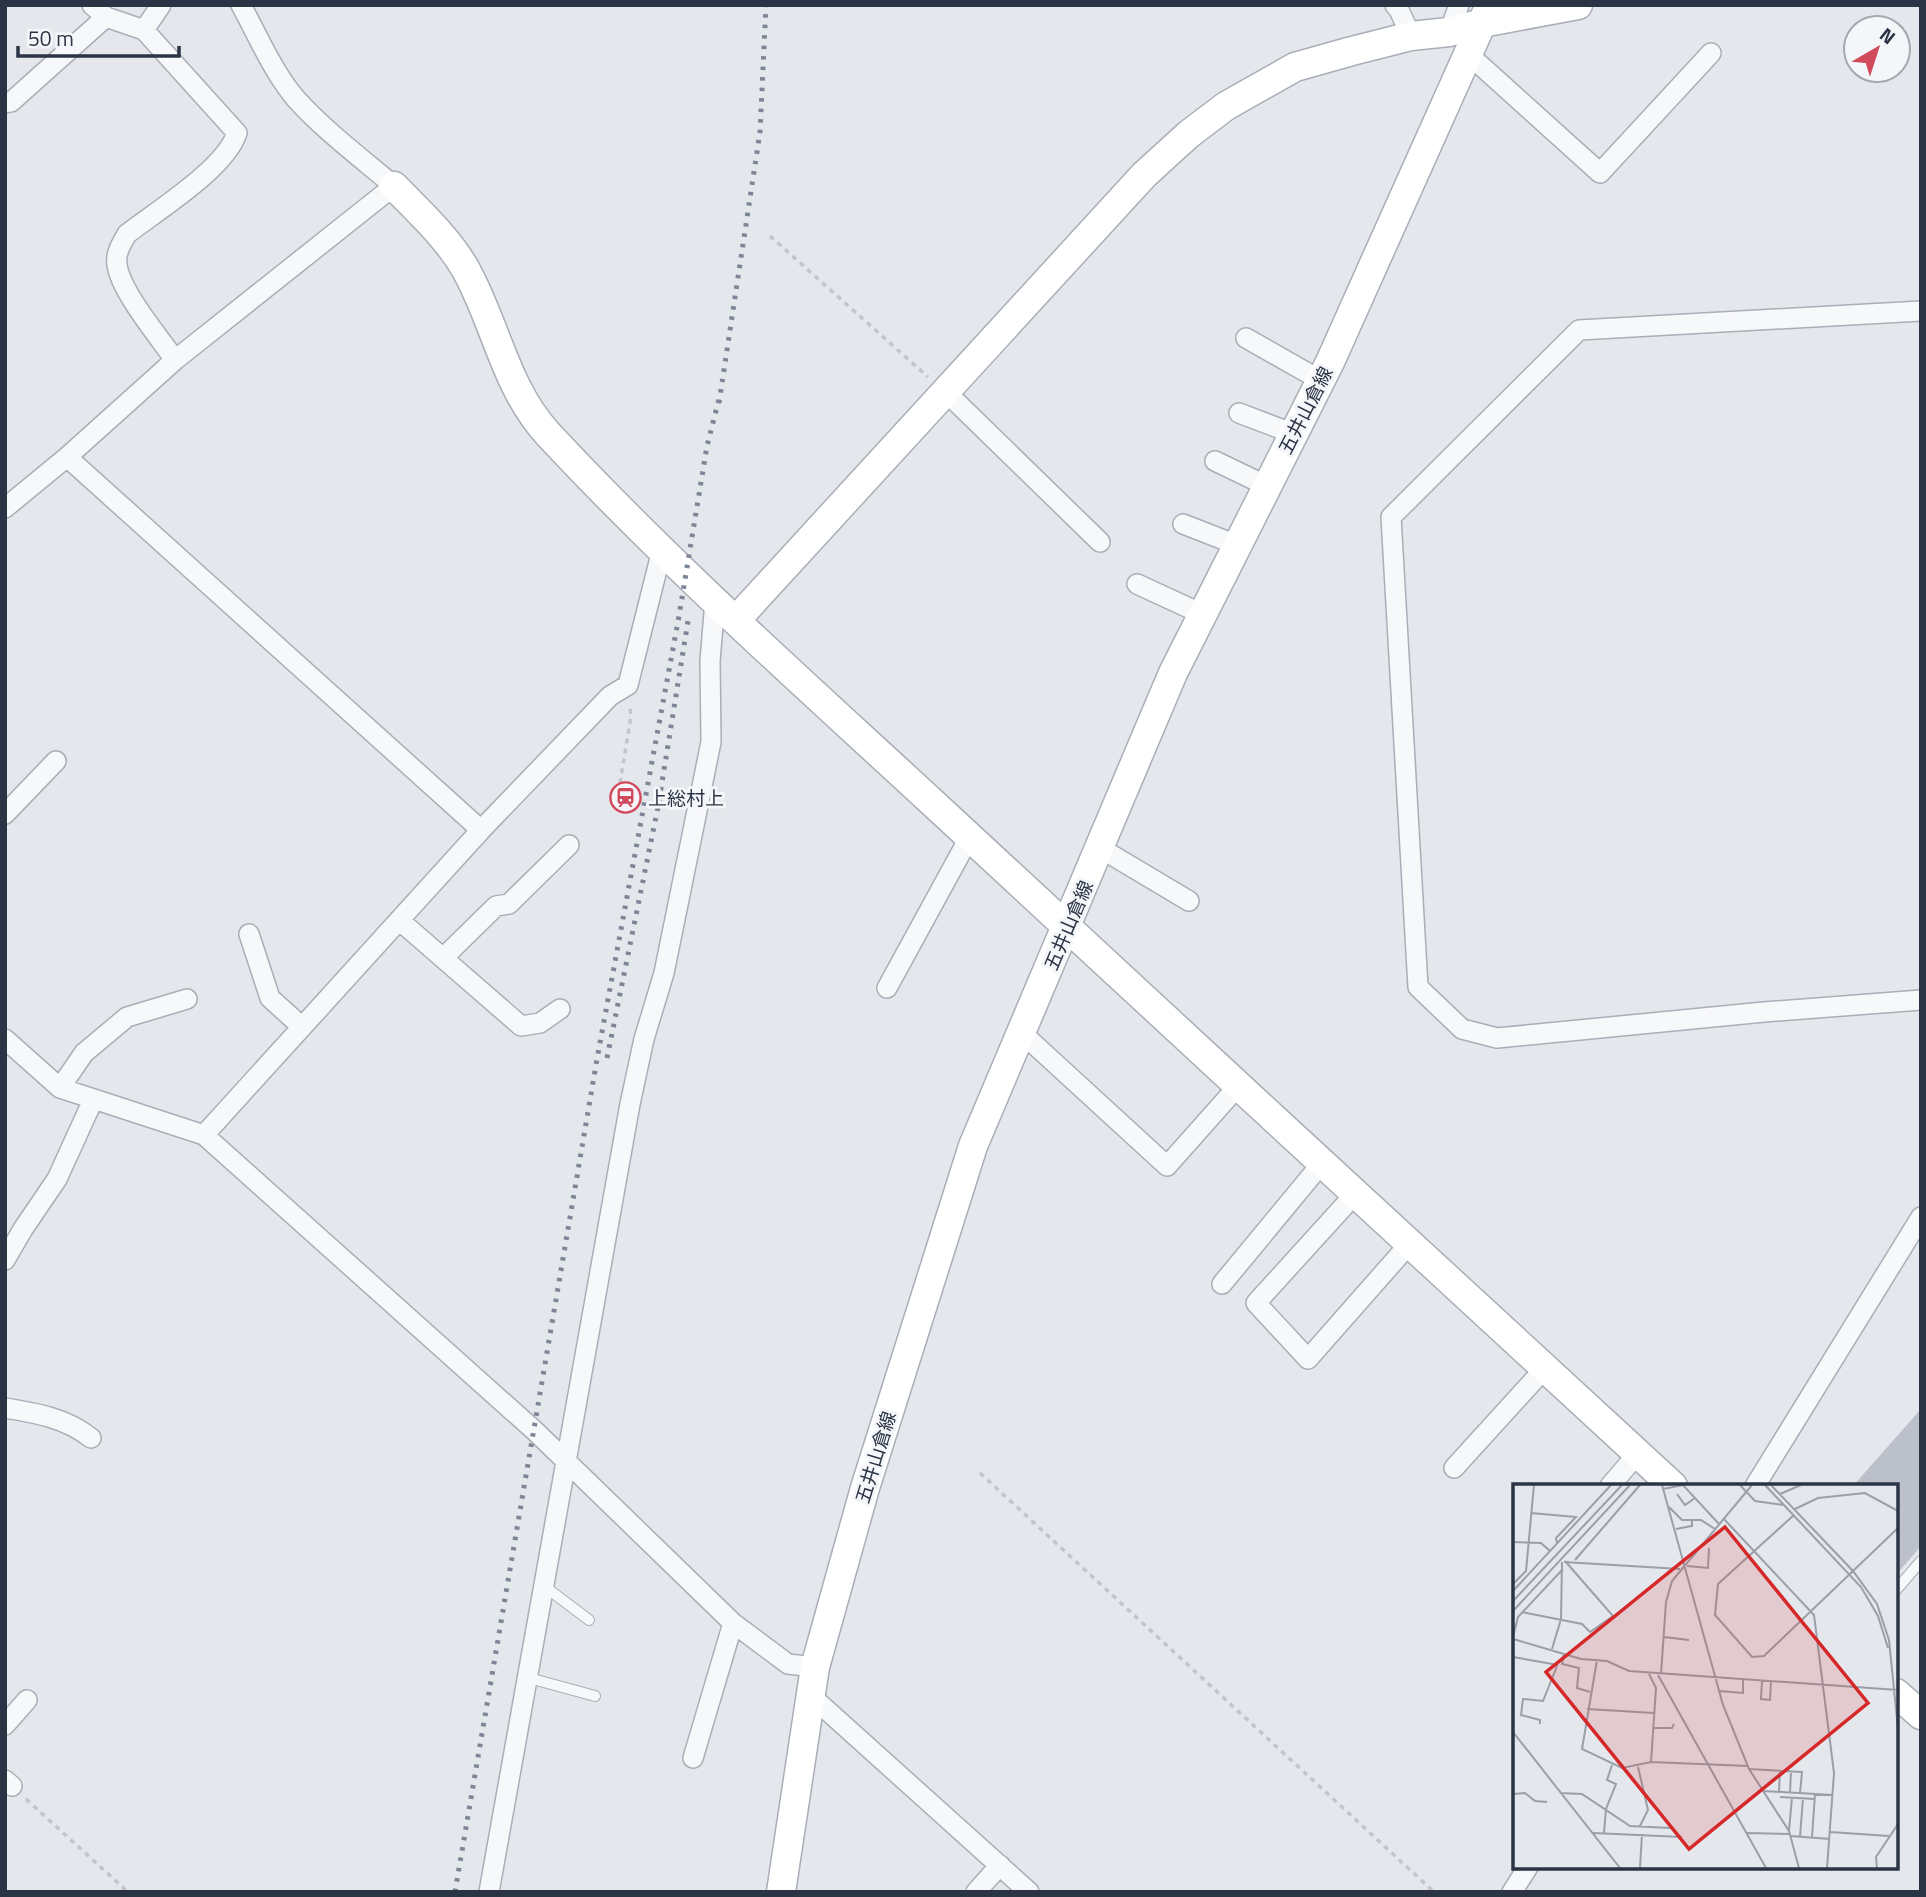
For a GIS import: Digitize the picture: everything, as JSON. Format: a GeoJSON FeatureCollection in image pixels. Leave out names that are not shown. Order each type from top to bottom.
{"type":"FeatureCollection","features":[{"type":"Feature","properties":{"kind":"street"},"geometry":{"type":"LineString","coordinates":[[144,30],[161,5]]}},
{"type":"Feature","properties":{"kind":"street"},"geometry":{"type":"LineString","coordinates":[[241,5],[276,71],[295,97],[319,122],[394,186],[451,247],[466,271],[489,320],[512,382],[526,407],[545,430],[715,601],[1066,929],[1239,1084],[1671,1484]]}},
{"type":"Feature","properties":{"kind":"street"},"geometry":{"type":"LineString","coordinates":[[1395,5],[1411,36]]}},
{"type":"Feature","properties":{"kind":"street"},"geometry":{"type":"LineString","coordinates":[[1448,32],[1460,5]]}},
{"type":"Feature","properties":{"kind":"street"},"geometry":{"type":"LineString","coordinates":[[736,620],[1144,175],[1189,134],[1226,106],[1295,68],[1352,51],[1411,36],[1448,32],[1486,14],[1578,5]]}},
{"type":"Feature","properties":{"kind":"street"},"geometry":{"type":"LineString","coordinates":[[5,103],[11,102],[99,11],[144,30],[237,133],[233,146],[210,170],[127,234],[119,247],[116,264],[129,293],[175,360]]}},
{"type":"Feature","properties":{"kind":"street","name":"五井山倉線"},"geometry":{"type":"LineString","coordinates":[[781,1892],[816,1667],[865,1488],[973,1146],[1173,673],[1320,380],[1486,14]]}},
{"type":"Feature","properties":{"kind":"street"},"geometry":{"type":"LineString","coordinates":[[1468,54],[1600,173],[1711,52]]}},
{"type":"Feature","properties":{"kind":"street"},"geometry":{"type":"LineString","coordinates":[[5,508],[67,457],[175,360],[394,186]]}},
{"type":"Feature","properties":{"kind":"street"},"geometry":{"type":"LineString","coordinates":[[1921,311],[1579,330],[1391,517],[1418,987],[1462,1030],[1497,1038],[1921,1000]]}},
{"type":"Feature","properties":{"kind":"street"},"geometry":{"type":"LineString","coordinates":[[1246,338],[1320,380]]}},
{"type":"Feature","properties":{"kind":"street"},"geometry":{"type":"LineString","coordinates":[[945,391],[1100,542]]}},
{"type":"Feature","properties":{"kind":"street"},"geometry":{"type":"LineString","coordinates":[[1239,413],[1294,434]]}},
{"type":"Feature","properties":{"kind":"street"},"geometry":{"type":"LineString","coordinates":[[67,457],[481,830]]}},
{"type":"Feature","properties":{"kind":"street"},"geometry":{"type":"LineString","coordinates":[[1215,461],[1267,486]]}},
{"type":"Feature","properties":{"kind":"street"},"geometry":{"type":"LineString","coordinates":[[1183,524],[1237,545]]}},
{"type":"Feature","properties":{"kind":"street"},"geometry":{"type":"LineString","coordinates":[[204,1135],[481,830],[610,696],[628,685],[662,550]]}},
{"type":"Feature","properties":{"kind":"street"},"geometry":{"type":"LineString","coordinates":[[1137,584],[1202,614]]}},
{"type":"Feature","properties":{"kind":"street"},"geometry":{"type":"LineString","coordinates":[[489,1892],[630,1104],[644,1039],[664,973],[711,743],[710,661],[715,601]]}},
{"type":"Feature","properties":{"kind":"street"},"geometry":{"type":"LineString","coordinates":[[5,814],[56,761]]}},
{"type":"Feature","properties":{"kind":"street"},"geometry":{"type":"LineString","coordinates":[[887,988],[969,838]]}},
{"type":"Feature","properties":{"kind":"street"},"geometry":{"type":"LineString","coordinates":[[443,958],[496,906],[509,904],[569,845]]}},
{"type":"Feature","properties":{"kind":"street"},"geometry":{"type":"LineString","coordinates":[[1100,848],[1189,901]]}},
{"type":"Feature","properties":{"kind":"street"},"geometry":{"type":"LineString","coordinates":[[399,920],[521,1026],[540,1023],[560,1009]]}},
{"type":"Feature","properties":{"kind":"street"},"geometry":{"type":"LineString","coordinates":[[249,934],[270,998],[302,1027]]}},
{"type":"Feature","properties":{"kind":"street"},"geometry":{"type":"LineString","coordinates":[[60,1088],[84,1054],[127,1017],[187,999]]}},
{"type":"Feature","properties":{"kind":"street"},"geometry":{"type":"LineString","coordinates":[[1022,1033],[1167,1166],[1239,1084]]}},
{"type":"Feature","properties":{"kind":"street"},"geometry":{"type":"LineString","coordinates":[[5,1039],[60,1088],[204,1135],[565,1458],[733,1623],[788,1664],[816,1667]]}},
{"type":"Feature","properties":{"kind":"street"},"geometry":{"type":"LineString","coordinates":[[5,1260],[23,1228],[57,1179],[93,1100]]}},
{"type":"Feature","properties":{"kind":"street"},"geometry":{"type":"LineString","coordinates":[[1222,1284],[1322,1163]]}},
{"type":"Feature","properties":{"kind":"street"},"geometry":{"type":"LineString","coordinates":[[1355,1194],[1256,1303],[1308,1359],[1410,1242]]}},
{"type":"Feature","properties":{"kind":"street"},"geometry":{"type":"LineString","coordinates":[[1756,1484],[1921,1217]]}},
{"type":"Feature","properties":{"kind":"street"},"geometry":{"type":"LineString","coordinates":[[1454,1468],[1546,1367]]}},
{"type":"Feature","properties":{"kind":"street"},"geometry":{"type":"LineString","coordinates":[[5,1408],[75,1425],[91,1438]]}},
{"type":"Feature","properties":{"kind":"street"},"geometry":{"type":"LineString","coordinates":[[1612,1484],[1638,1453]]}},
{"type":"Feature","properties":{"kind":"street"},"geometry":{"type":"LineString","coordinates":[[693,1758],[733,1623]]}},
{"type":"Feature","properties":{"kind":"street"},"geometry":{"type":"LineString","coordinates":[[810,1695],[1029,1892]]}},
{"type":"Feature","properties":{"kind":"street"},"geometry":{"type":"LineString","coordinates":[[1898,1695],[1921,1716]]}},
{"type":"Feature","properties":{"kind":"street"},"geometry":{"type":"LineString","coordinates":[[5,1724],[27,1700]]}},
{"type":"Feature","properties":{"kind":"street"},"geometry":{"type":"LineString","coordinates":[[976,1892],[1000,1865]]}},
{"type":"Feature","properties":{"kind":"street"},"geometry":{"type":"LineString","coordinates":[[1513,1892],[1527,1869]]}},
{"type":"Feature","properties":{"kind":"lane"},"geometry":{"type":"LineString","coordinates":[[1898,1588],[1921,1561]]}},
{"type":"Feature","properties":{"kind":"lane"},"geometry":{"type":"LineString","coordinates":[[544,1586],[589,1619]]}},
{"type":"Feature","properties":{"kind":"lane"},"geometry":{"type":"LineString","coordinates":[[529,1678],[595,1696]]}},
{"type":"Feature","properties":{"kind":"path"},"geometry":{"type":"LineString","coordinates":[[770,236],[945,391]]}},
{"type":"Feature","properties":{"kind":"path"},"geometry":{"type":"LineString","coordinates":[[620,783],[631,716],[628,685]]}},
{"type":"Feature","properties":{"kind":"path"},"geometry":{"type":"LineString","coordinates":[[980,1472],[1434,1892]]}},
{"type":"Feature","properties":{"kind":"path"},"geometry":{"type":"LineString","coordinates":[[9,1783],[128,1892]]}},
{"type":"Feature","properties":{"kind":"building"},"geometry":{"type":"Polygon","coordinates":[[[1921,1409],[1921,1546],[1898,1573],[1898,1484],[1855,1484],[1921,1409]]]}},
{"type":"Feature","properties":{"kind":"railway"},"geometry":{"type":"LineString","coordinates":[[719,403],[760,132],[766,5]]}},
{"type":"Feature","properties":{"kind":"railway"},"geometry":{"type":"LineString","coordinates":[[455,1892],[597,1059],[679,616],[707,446],[720,395]]}},
{"type":"Feature","properties":{"kind":"railway"},"geometry":{"type":"LineString","coordinates":[[607,1058],[658,807],[688,621]]}},
{"type":"Feature","properties":{"kind":"place","name":"上総村上"},"geometry":{"type":"Point","coordinates":[625,797]}}]}
